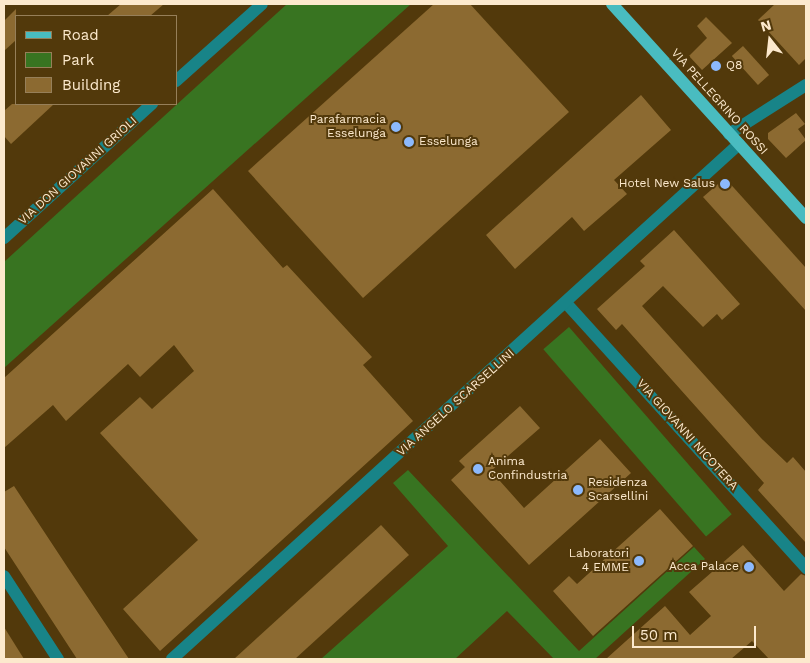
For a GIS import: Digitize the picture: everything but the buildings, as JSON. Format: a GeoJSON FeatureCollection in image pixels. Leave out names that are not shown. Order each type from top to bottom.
{"type":"FeatureCollection","features":[{"type":"Feature","properties":{"kind":"main road","name":"VIA PELLEGRINO ROSSI"},"geometry":{"type":"LineString","coordinates":[[612,4],[806,218]]}},
{"type":"Feature","properties":{"kind":"street"},"geometry":{"type":"LineString","coordinates":[[178,79],[262,4]]}},
{"type":"Feature","properties":{"kind":"street"},"geometry":{"type":"LineString","coordinates":[[730,134],[806,85]]}},
{"type":"Feature","properties":{"kind":"street","name":"VIA DON GIOVANNI GRIOLI"},"geometry":{"type":"LineString","coordinates":[[4,238],[151,105]]}},
{"type":"Feature","properties":{"kind":"street","name":"VIA ANGELO SCARSELLINI"},"geometry":{"type":"LineString","coordinates":[[172,659],[739,144]]}},
{"type":"Feature","properties":{"kind":"street","name":"VIA GIOVANNI NICOTERA"},"geometry":{"type":"LineString","coordinates":[[566,303],[806,568]]}},
{"type":"Feature","properties":{"kind":"street"},"geometry":{"type":"LineString","coordinates":[[4,576],[58,659]]}},
{"type":"Feature","properties":{"kind":"green space"},"geometry":{"type":"Polygon","coordinates":[[[287,4],[411,4],[4,368],[4,262],[287,4]]]}},
{"type":"Feature","properties":{"kind":"green space"},"geometry":{"type":"Polygon","coordinates":[[[569,327],[732,514],[706,536],[543,349],[569,327]]]}},
{"type":"Feature","properties":{"kind":"green space"},"geometry":{"type":"Polygon","coordinates":[[[408,470],[579,651],[694,547],[705,559],[595,659],[554,659],[507,611],[455,659],[321,659],[448,546],[393,483],[408,470]]]}},
{"type":"Feature","properties":{"kind":"place","name":"Q8"},"geometry":{"type":"Point","coordinates":[716,66]}},
{"type":"Feature","properties":{"kind":"place","name":"Parafarmacia Esselunga"},"geometry":{"type":"Point","coordinates":[396,127]}},
{"type":"Feature","properties":{"kind":"place","name":"Esselunga"},"geometry":{"type":"Point","coordinates":[409,142]}},
{"type":"Feature","properties":{"kind":"place","name":"Hotel New Salus"},"geometry":{"type":"Point","coordinates":[725,184]}},
{"type":"Feature","properties":{"kind":"place","name":"Anima Confindustria"},"geometry":{"type":"Point","coordinates":[478,469]}},
{"type":"Feature","properties":{"kind":"place","name":"Residenza Scarsellini"},"geometry":{"type":"Point","coordinates":[578,490]}},
{"type":"Feature","properties":{"kind":"place","name":"Laboratori 4 EMME"},"geometry":{"type":"Point","coordinates":[639,561]}},
{"type":"Feature","properties":{"kind":"place","name":"Acca Palace"},"geometry":{"type":"Point","coordinates":[749,567]}}]}
